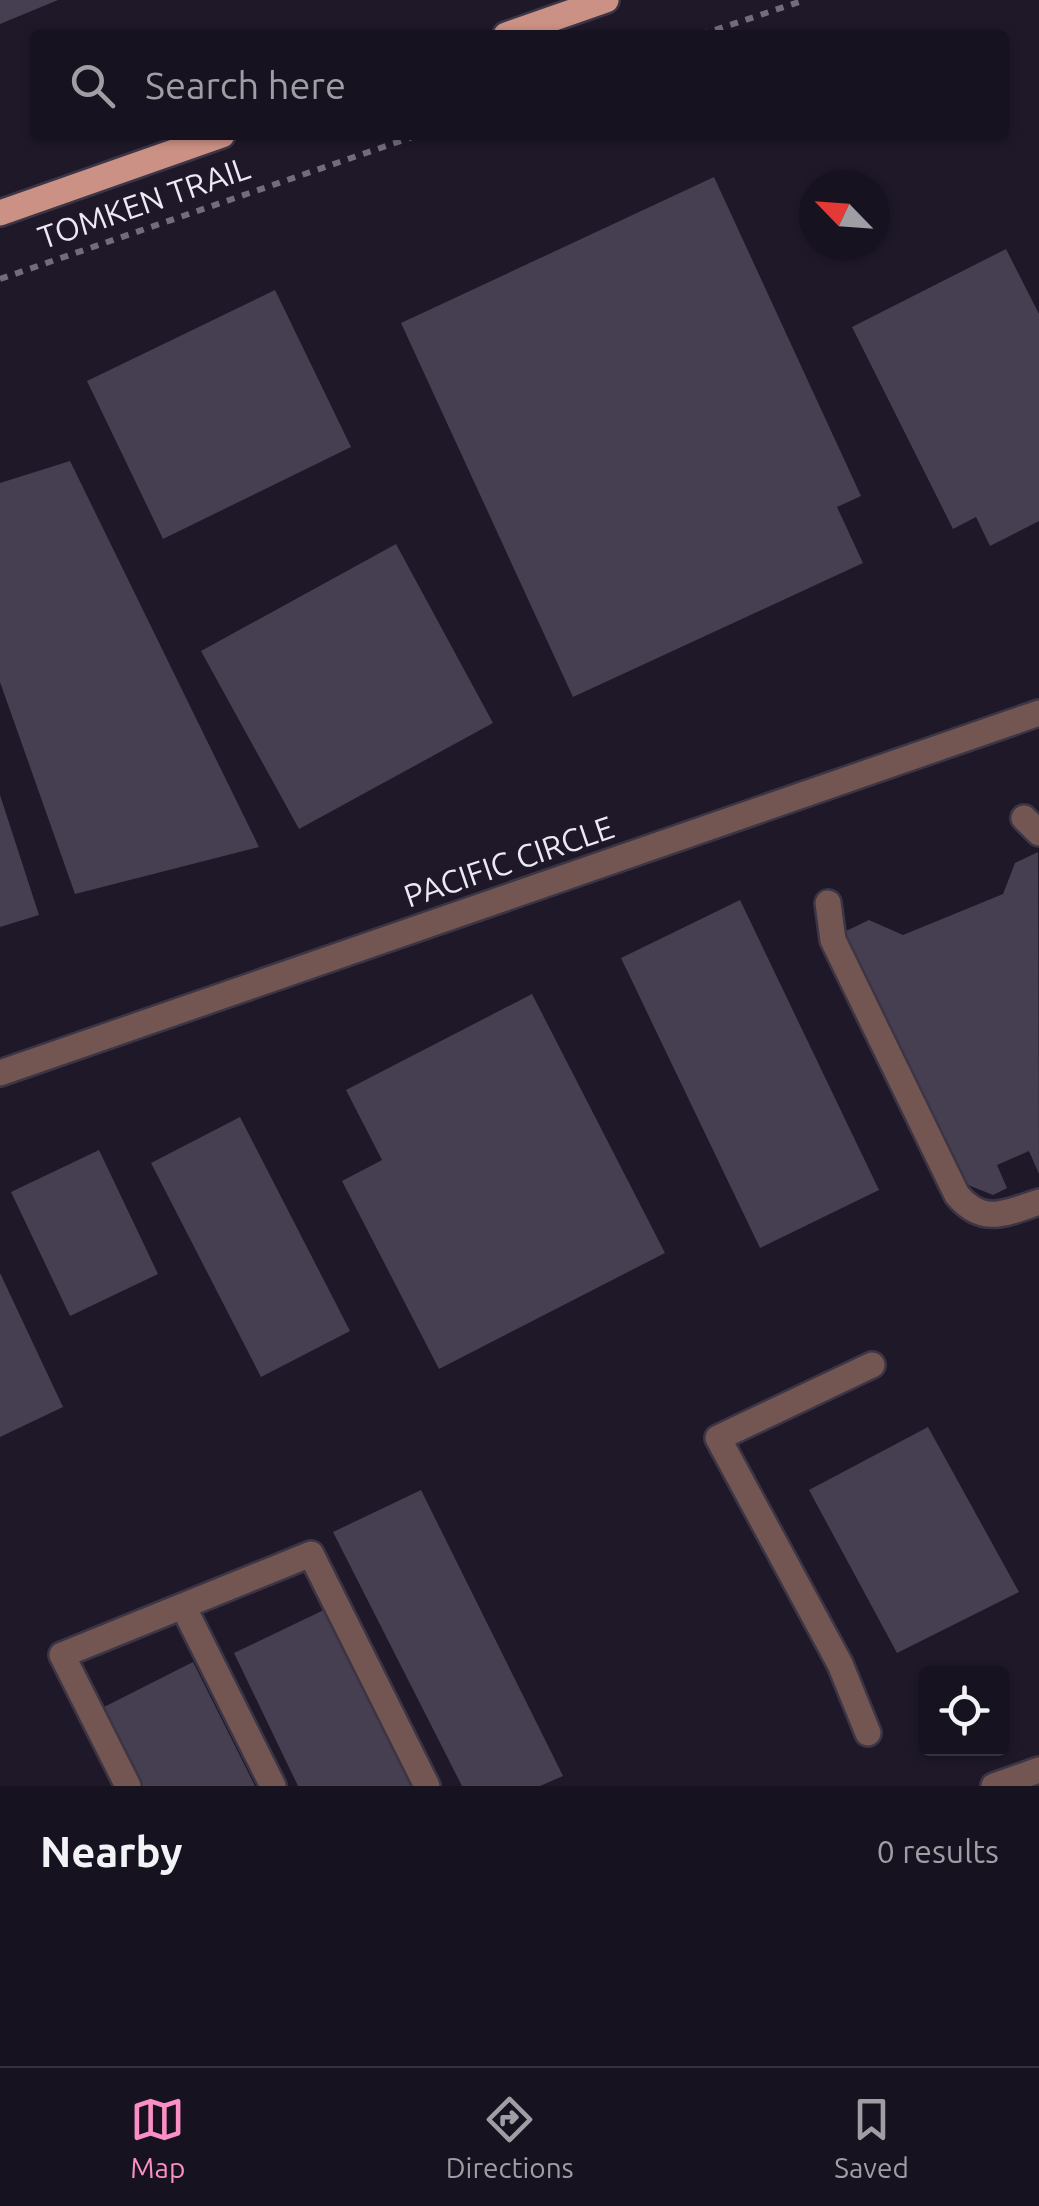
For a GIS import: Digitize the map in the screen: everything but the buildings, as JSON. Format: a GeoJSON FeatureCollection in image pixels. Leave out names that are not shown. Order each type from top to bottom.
{"type":"FeatureCollection","features":[{"type":"Feature","properties":{"kind":"main road"},"geometry":{"type":"LineString","coordinates":[[520,30],[606,0]]}},
{"type":"Feature","properties":{"kind":"main road"},"geometry":{"type":"LineString","coordinates":[[0,213],[208,140]]}},
{"type":"Feature","properties":{"kind":"street","name":"PACIFIC CIRCLE"},"geometry":{"type":"LineString","coordinates":[[0,1073],[1039,713]]}},
{"type":"Feature","properties":{"kind":"street"},"geometry":{"type":"LineString","coordinates":[[828,903],[833,940],[958,1195],[967,1207],[987,1216],[1039,1202]]}},
{"type":"Feature","properties":{"kind":"street"},"geometry":{"type":"LineString","coordinates":[[868,1733],[840,1664],[718,1438],[872,1365]]}},
{"type":"Feature","properties":{"kind":"street"},"geometry":{"type":"LineString","coordinates":[[128,1786],[62,1656],[311,1554],[427,1786]]}},
{"type":"Feature","properties":{"kind":"street"},"geometry":{"type":"LineString","coordinates":[[183,1606],[273,1786]]}},
{"type":"Feature","properties":{"kind":"street"},"geometry":{"type":"LineString","coordinates":[[994,1786],[1039,1770]]}},
{"type":"Feature","properties":{"kind":"path"},"geometry":{"type":"LineString","coordinates":[[715,30],[805,0]]}},
{"type":"Feature","properties":{"kind":"path","name":"TOMKEN TRAIL"},"geometry":{"type":"LineString","coordinates":[[0,279],[403,140]]}}]}
